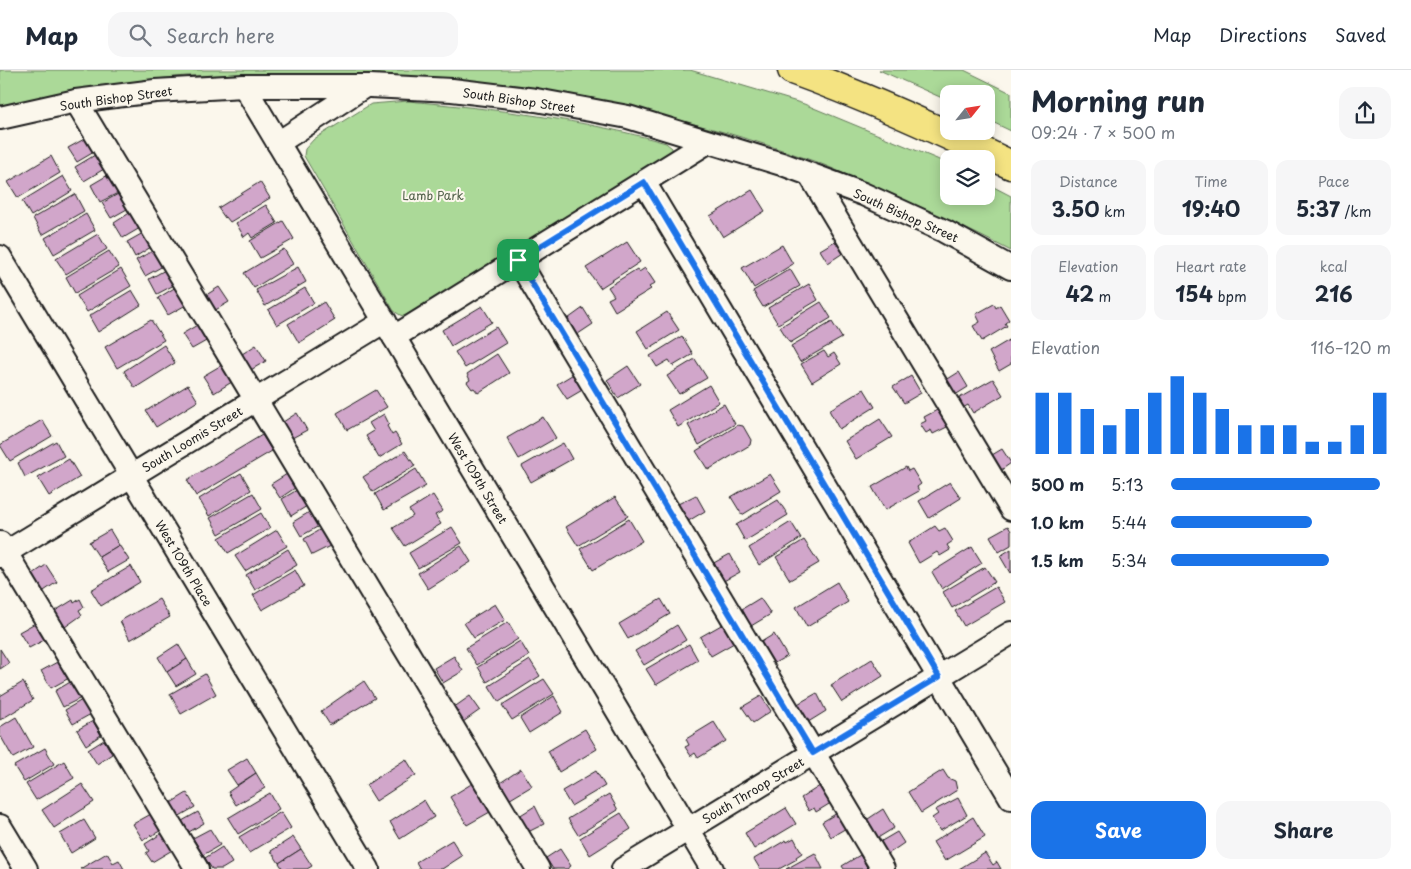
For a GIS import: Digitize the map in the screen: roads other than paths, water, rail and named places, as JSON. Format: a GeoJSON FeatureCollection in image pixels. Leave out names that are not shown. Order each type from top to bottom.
{"type":"FeatureCollection","features":[{"type":"Feature","properties":{"kind":"highway"},"geometry":{"type":"LineString","coordinates":[[792,70],[844,88],[931,126],[1011,165]]}},
{"type":"Feature","properties":{"kind":"street","name":"South Bishop Street"},"geometry":{"type":"LineString","coordinates":[[0,118],[76,101],[155,91],[244,86],[365,86],[452,90],[536,100],[628,117],[810,175],[863,194],[944,231],[1011,268]]}},
{"type":"Feature","properties":{"kind":"street","name":"West 109th Street"},"geometry":{"type":"LineString","coordinates":[[244,86],[712,869]]}},
{"type":"Feature","properties":{"kind":"street"},"geometry":{"type":"LineString","coordinates":[[278,143],[365,86]]}},
{"type":"Feature","properties":{"kind":"street"},"geometry":{"type":"LineString","coordinates":[[76,101],[538,869]]}},
{"type":"Feature","properties":{"kind":"street","name":"South Loomis Street"},"geometry":{"type":"LineString","coordinates":[[2,550],[131,476],[256,400],[518,260],[708,142]]}},
{"type":"Feature","properties":{"kind":"street"},"geometry":{"type":"LineString","coordinates":[[810,175],[1011,509]]}},
{"type":"Feature","properties":{"kind":"street"},"geometry":{"type":"LineString","coordinates":[[644,182],[1011,798]]}},
{"type":"Feature","properties":{"kind":"street","name":"West 109th Place"},"geometry":{"type":"LineString","coordinates":[[0,257],[368,869]]}},
{"type":"Feature","properties":{"kind":"street"},"geometry":{"type":"LineString","coordinates":[[518,260],[883,869]]}},
{"type":"Feature","properties":{"kind":"street"},"geometry":{"type":"LineString","coordinates":[[2,550],[197,869]]}},
{"type":"Feature","properties":{"kind":"street","name":"South Throop Street"},"geometry":{"type":"LineString","coordinates":[[623,869],[1011,633]]}},
{"type":"Feature","properties":{"kind":"street"},"geometry":{"type":"LineString","coordinates":[[0,826],[26,869]]}},
{"type":"Feature","properties":{"kind":"park label","name":"Lamb Park"},"geometry":{"type":"Point","coordinates":[433,195]}}]}
